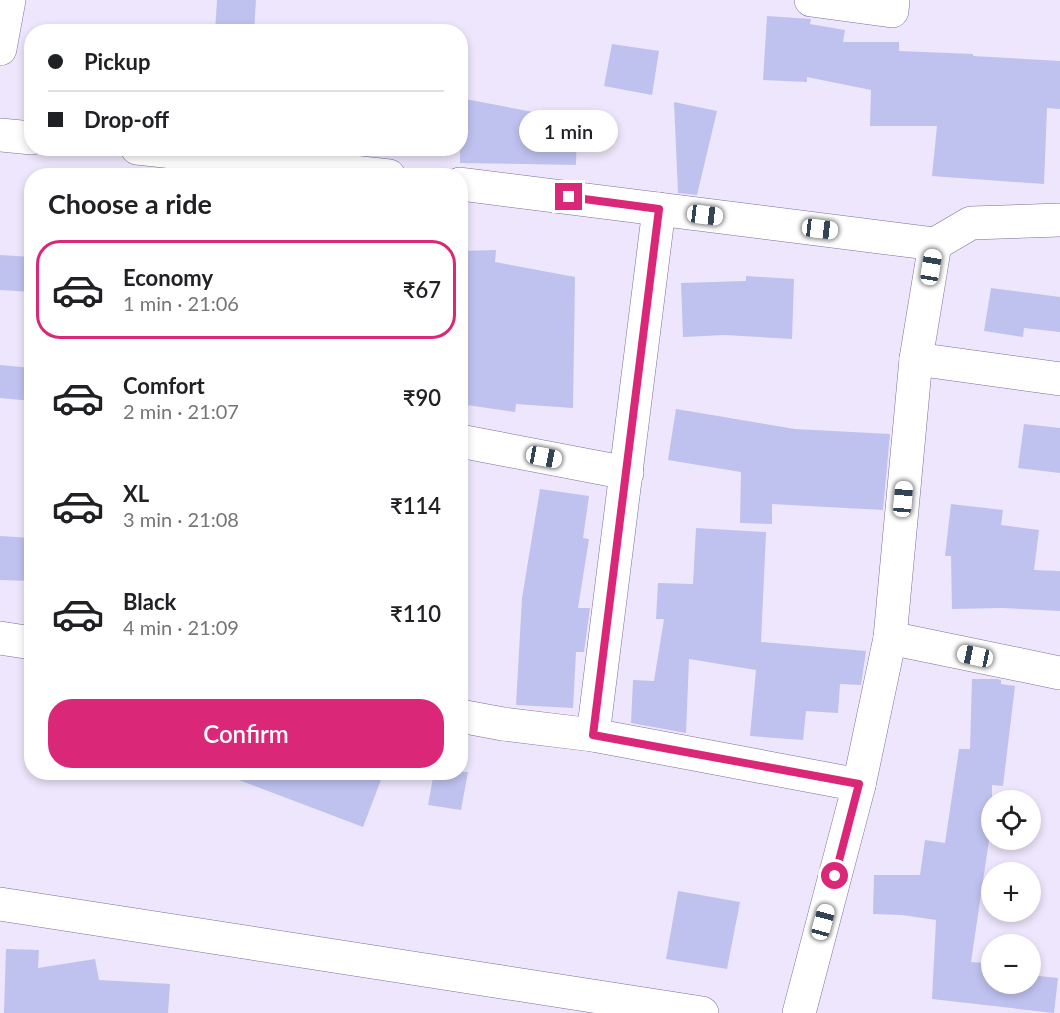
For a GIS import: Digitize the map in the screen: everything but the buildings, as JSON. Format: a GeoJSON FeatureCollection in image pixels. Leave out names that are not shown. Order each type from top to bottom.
{"type":"FeatureCollection","features":[{"type":"Feature","properties":{"kind":"street"},"geometry":{"type":"LineString","coordinates":[[0,49],[9,0]]}},
{"type":"Feature","properties":{"kind":"street"},"geometry":{"type":"LineString","coordinates":[[811,0],[892,11],[893,0]]}},
{"type":"Feature","properties":{"kind":"street"},"geometry":{"type":"LineString","coordinates":[[0,135],[24,137]]}},
{"type":"Feature","properties":{"kind":"street"},"geometry":{"type":"LineString","coordinates":[[185,156],[257,168]]}},
{"type":"Feature","properties":{"kind":"street"},"geometry":{"type":"LineString","coordinates":[[468,185],[935,244],[971,223],[1060,220]]}},
{"type":"Feature","properties":{"kind":"street"},"geometry":{"type":"LineString","coordinates":[[593,735],[659,209]]}},
{"type":"Feature","properties":{"kind":"street"},"geometry":{"type":"LineString","coordinates":[[799,1013],[859,784],[890,638],[916,359],[935,244]]}},
{"type":"Feature","properties":{"kind":"street"},"geometry":{"type":"LineString","coordinates":[[916,359],[1060,379]]}},
{"type":"Feature","properties":{"kind":"street"},"geometry":{"type":"LineString","coordinates":[[468,443],[627,473]]}},
{"type":"Feature","properties":{"kind":"street"},"geometry":{"type":"LineString","coordinates":[[0,638],[24,641]]}},
{"type":"Feature","properties":{"kind":"street"},"geometry":{"type":"LineString","coordinates":[[890,638],[1060,673]]}},
{"type":"Feature","properties":{"kind":"street"},"geometry":{"type":"LineString","coordinates":[[468,717],[593,735],[859,784]]}},
{"type":"Feature","properties":{"kind":"street"},"geometry":{"type":"LineString","coordinates":[[0,904],[702,1013]]}},
{"type":"Feature","properties":{"kind":"route"},"geometry":{"type":"LineString","coordinates":[[569,197],[659,209],[593,735],[859,784],[835,876]]}}]}
